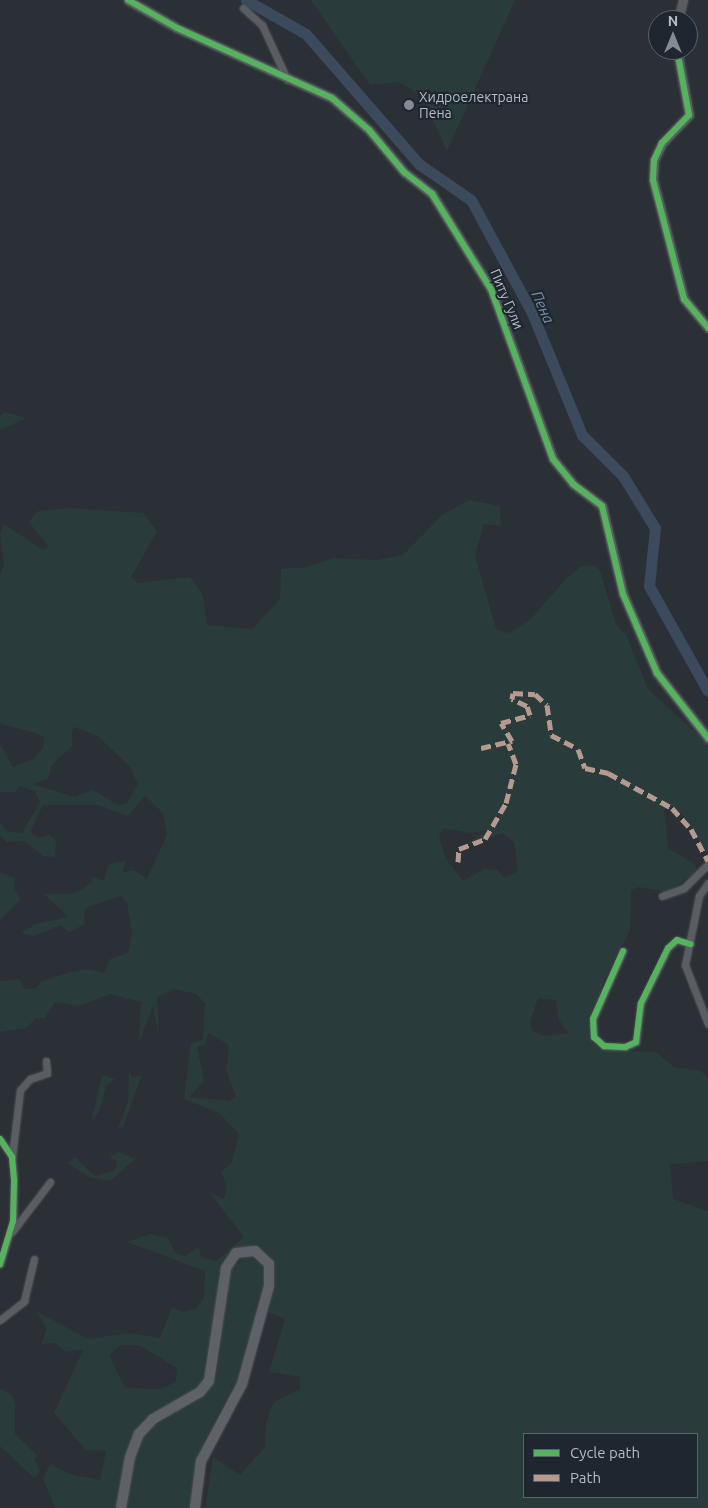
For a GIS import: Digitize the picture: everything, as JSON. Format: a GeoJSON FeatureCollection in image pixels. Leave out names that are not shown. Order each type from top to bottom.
{"type":"FeatureCollection","features":[{"type":"Feature","properties":{"kind":"main road"},"geometry":{"type":"LineString","coordinates":[[121,1508],[137,1437],[150,1422],[196,1396],[209,1381],[226,1268],[236,1254],[254,1251],[269,1264],[269,1286],[239,1390],[201,1461],[195,1508]]}},
{"type":"Feature","properties":{"kind":"street","name":"Питу Гули"},"geometry":{"type":"LineString","coordinates":[[128,0],[287,80],[332,98],[359,120],[404,172],[432,194],[476,260],[535,402],[553,459],[573,484],[602,506],[622,594],[657,672],[708,738]]}},
{"type":"Feature","properties":{"kind":"street"},"geometry":{"type":"LineString","coordinates":[[243,8],[262,25],[287,80]]}},
{"type":"Feature","properties":{"kind":"street"},"geometry":{"type":"LineString","coordinates":[[679,60],[689,115],[662,143],[654,160],[653,180],[684,299],[708,328]]}},
{"type":"Feature","properties":{"kind":"street"},"geometry":{"type":"LineString","coordinates":[[662,896],[684,888],[708,864]]}},
{"type":"Feature","properties":{"kind":"street"},"geometry":{"type":"LineString","coordinates":[[708,883],[699,896],[685,968],[708,1024]]}},
{"type":"Feature","properties":{"kind":"street"},"geometry":{"type":"LineString","coordinates":[[623,951],[593,1019],[594,1037],[604,1046],[636,1042],[641,1004],[668,948],[677,940],[690,944]]}},
{"type":"Feature","properties":{"kind":"street"},"geometry":{"type":"LineString","coordinates":[[0,1264],[13,1216],[12,1157],[20,1090],[31,1078],[48,1073],[46,1061]]}},
{"type":"Feature","properties":{"kind":"street"},"geometry":{"type":"LineString","coordinates":[[0,1140],[12,1157]]}},
{"type":"Feature","properties":{"kind":"street"},"geometry":{"type":"LineString","coordinates":[[8,1236],[50,1182]]}},
{"type":"Feature","properties":{"kind":"street"},"geometry":{"type":"LineString","coordinates":[[0,1320],[26,1297],[34,1259]]}},
{"type":"Feature","properties":{"kind":"shaded area"},"geometry":{"type":"Polygon","coordinates":[[[311,0],[515,0],[447,151],[422,96],[399,82],[370,85],[311,0]]]}},
{"type":"Feature","properties":{"kind":"shaded area"},"geometry":{"type":"Polygon","coordinates":[[[5,412],[27,418],[0,430],[0,416],[5,412]]]}},
{"type":"Feature","properties":{"kind":"shaded area"},"geometry":{"type":"Polygon","coordinates":[[[469,500],[500,506],[501,526],[484,524],[475,556],[496,629],[509,633],[530,620],[565,580],[580,567],[593,565],[600,570],[616,625],[626,635],[648,689],[708,744],[708,854],[681,813],[673,807],[664,810],[668,848],[696,865],[697,872],[667,892],[639,887],[631,890],[630,931],[604,980],[589,1030],[594,1044],[604,1050],[656,1052],[674,1067],[701,1071],[708,1078],[708,1161],[670,1164],[673,1199],[708,1211],[708,1508],[205,1508],[213,1457],[240,1475],[265,1447],[266,1422],[274,1402],[300,1389],[300,1377],[269,1372],[285,1319],[266,1311],[274,1278],[272,1259],[265,1251],[247,1246],[229,1253],[219,1274],[207,1376],[198,1388],[147,1418],[135,1432],[124,1461],[117,1508],[55,1508],[43,1479],[50,1464],[69,1474],[100,1480],[106,1451],[86,1450],[54,1413],[83,1350],[65,1351],[56,1343],[41,1344],[47,1329],[36,1311],[88,1339],[130,1333],[160,1338],[172,1307],[183,1312],[197,1308],[204,1298],[205,1271],[127,1242],[150,1234],[168,1238],[175,1253],[185,1256],[199,1247],[201,1258],[216,1261],[244,1237],[210,1193],[224,1199],[227,1185],[221,1172],[232,1162],[239,1134],[219,1113],[184,1099],[191,1043],[203,1040],[205,1003],[196,994],[175,989],[157,997],[159,1039],[153,1006],[139,1042],[141,1002],[110,994],[78,1006],[55,1002],[45,1018],[36,1018],[26,1028],[0,1032],[0,981],[19,979],[25,989],[36,988],[42,981],[71,972],[86,969],[104,973],[110,959],[128,953],[132,932],[127,903],[121,896],[85,908],[84,924],[69,933],[61,925],[34,936],[21,933],[36,924],[68,917],[44,894],[73,894],[92,883],[92,877],[104,881],[108,864],[119,862],[126,861],[122,873],[133,870],[147,878],[167,835],[163,813],[145,796],[128,816],[98,805],[43,805],[30,832],[38,838],[50,835],[56,841],[55,857],[43,856],[24,841],[7,842],[0,836],[0,822],[7,831],[22,833],[40,802],[34,791],[20,786],[16,792],[0,792],[0,744],[13,767],[34,759],[44,747],[44,737],[36,733],[0,724],[0,575],[4,564],[0,534],[4,524],[43,550],[49,547],[29,522],[38,511],[70,508],[143,513],[157,531],[131,577],[138,583],[190,577],[203,595],[207,625],[252,629],[280,599],[281,569],[308,567],[333,558],[377,560],[403,555],[442,515],[469,500]],[[76,727],[72,730],[72,746],[52,765],[48,779],[33,784],[75,797],[93,790],[118,805],[127,803],[138,784],[130,767],[99,737],[76,727]],[[443,828],[439,837],[445,857],[463,881],[484,869],[497,870],[505,878],[518,871],[514,843],[503,833],[459,849],[488,830],[470,833],[443,828]],[[538,998],[530,1022],[532,1030],[544,1036],[568,1033],[559,1020],[556,1000],[538,998]],[[208,1033],[205,1044],[197,1047],[204,1081],[190,1097],[229,1101],[236,1096],[226,1070],[229,1045],[208,1033]],[[121,1345],[109,1355],[125,1388],[160,1389],[176,1382],[177,1368],[139,1345],[121,1345]]]}},
{"type":"Feature","properties":{"kind":"shaded area"},"geometry":{"type":"Polygon","coordinates":[[[0,872],[15,878],[14,888],[21,899],[0,920],[0,872]]]}},
{"type":"Feature","properties":{"kind":"shaded area"},"geometry":{"type":"Polygon","coordinates":[[[129,1070],[132,1077],[142,1075],[123,1127],[118,1129],[128,1101],[129,1070]]]}},
{"type":"Feature","properties":{"kind":"shaded area"},"geometry":{"type":"Polygon","coordinates":[[[102,1075],[115,1079],[106,1086],[100,1110],[91,1122],[102,1075]]]}},
{"type":"Feature","properties":{"kind":"shaded area"},"geometry":{"type":"Polygon","coordinates":[[[117,1142],[110,1157],[119,1152],[135,1159],[110,1181],[89,1177],[68,1163],[75,1157],[95,1176],[116,1170],[117,1163],[115,1160],[110,1158],[109,1156],[117,1142]]]}},
{"type":"Feature","properties":{"kind":"shaded area"},"geometry":{"type":"Polygon","coordinates":[[[247,1256],[264,1266],[264,1288],[244,1367],[202,1445],[191,1508],[125,1508],[137,1445],[154,1422],[196,1401],[216,1379],[230,1270],[247,1256]]]}},
{"type":"Feature","properties":{"kind":"shaded area"},"geometry":{"type":"Polygon","coordinates":[[[0,1389],[11,1394],[15,1403],[15,1434],[37,1455],[34,1460],[40,1470],[34,1478],[0,1446],[0,1389]]]}},
{"type":"Feature","properties":{"kind":"waterway","name":"Пена"},"geometry":{"type":"LineString","coordinates":[[246,0],[306,34],[419,164],[471,200],[532,313],[582,435],[623,476],[655,528],[649,586],[708,691]]}},
{"type":"Feature","properties":{"kind":"marked path"},"geometry":{"type":"LineString","coordinates":[[481,748],[512,741],[501,723],[530,715],[527,706],[512,699],[513,693],[535,694],[547,705],[551,735],[578,749],[585,768],[608,773],[672,808],[691,829],[708,861]]}},
{"type":"Feature","properties":{"kind":"marked path"},"geometry":{"type":"LineString","coordinates":[[458,862],[459,849],[485,839],[506,803],[516,764],[508,743]]}},
{"type":"Feature","properties":{"kind":"cycle path"},"geometry":{"type":"LineString","coordinates":[[128,0],[177,28],[332,98],[369,130],[404,172],[432,194],[491,289],[553,459],[573,484],[602,506],[623,594],[657,673],[708,738]]}},
{"type":"Feature","properties":{"kind":"cycle path"},"geometry":{"type":"LineString","coordinates":[[679,60],[689,115],[662,143],[654,160],[653,180],[684,299],[708,328]]}},
{"type":"Feature","properties":{"kind":"cycle path"},"geometry":{"type":"LineString","coordinates":[[623,951],[593,1019],[594,1037],[604,1046],[625,1047],[636,1042],[641,1003],[668,948],[677,940],[690,944]]}},
{"type":"Feature","properties":{"kind":"cycle path"},"geometry":{"type":"LineString","coordinates":[[0,1139],[12,1157],[14,1181],[13,1221],[0,1264]]}},
{"type":"Feature","properties":{"kind":"place","name":"Хидроелектрана Пена"},"geometry":{"type":"Point","coordinates":[409,105]}}]}
